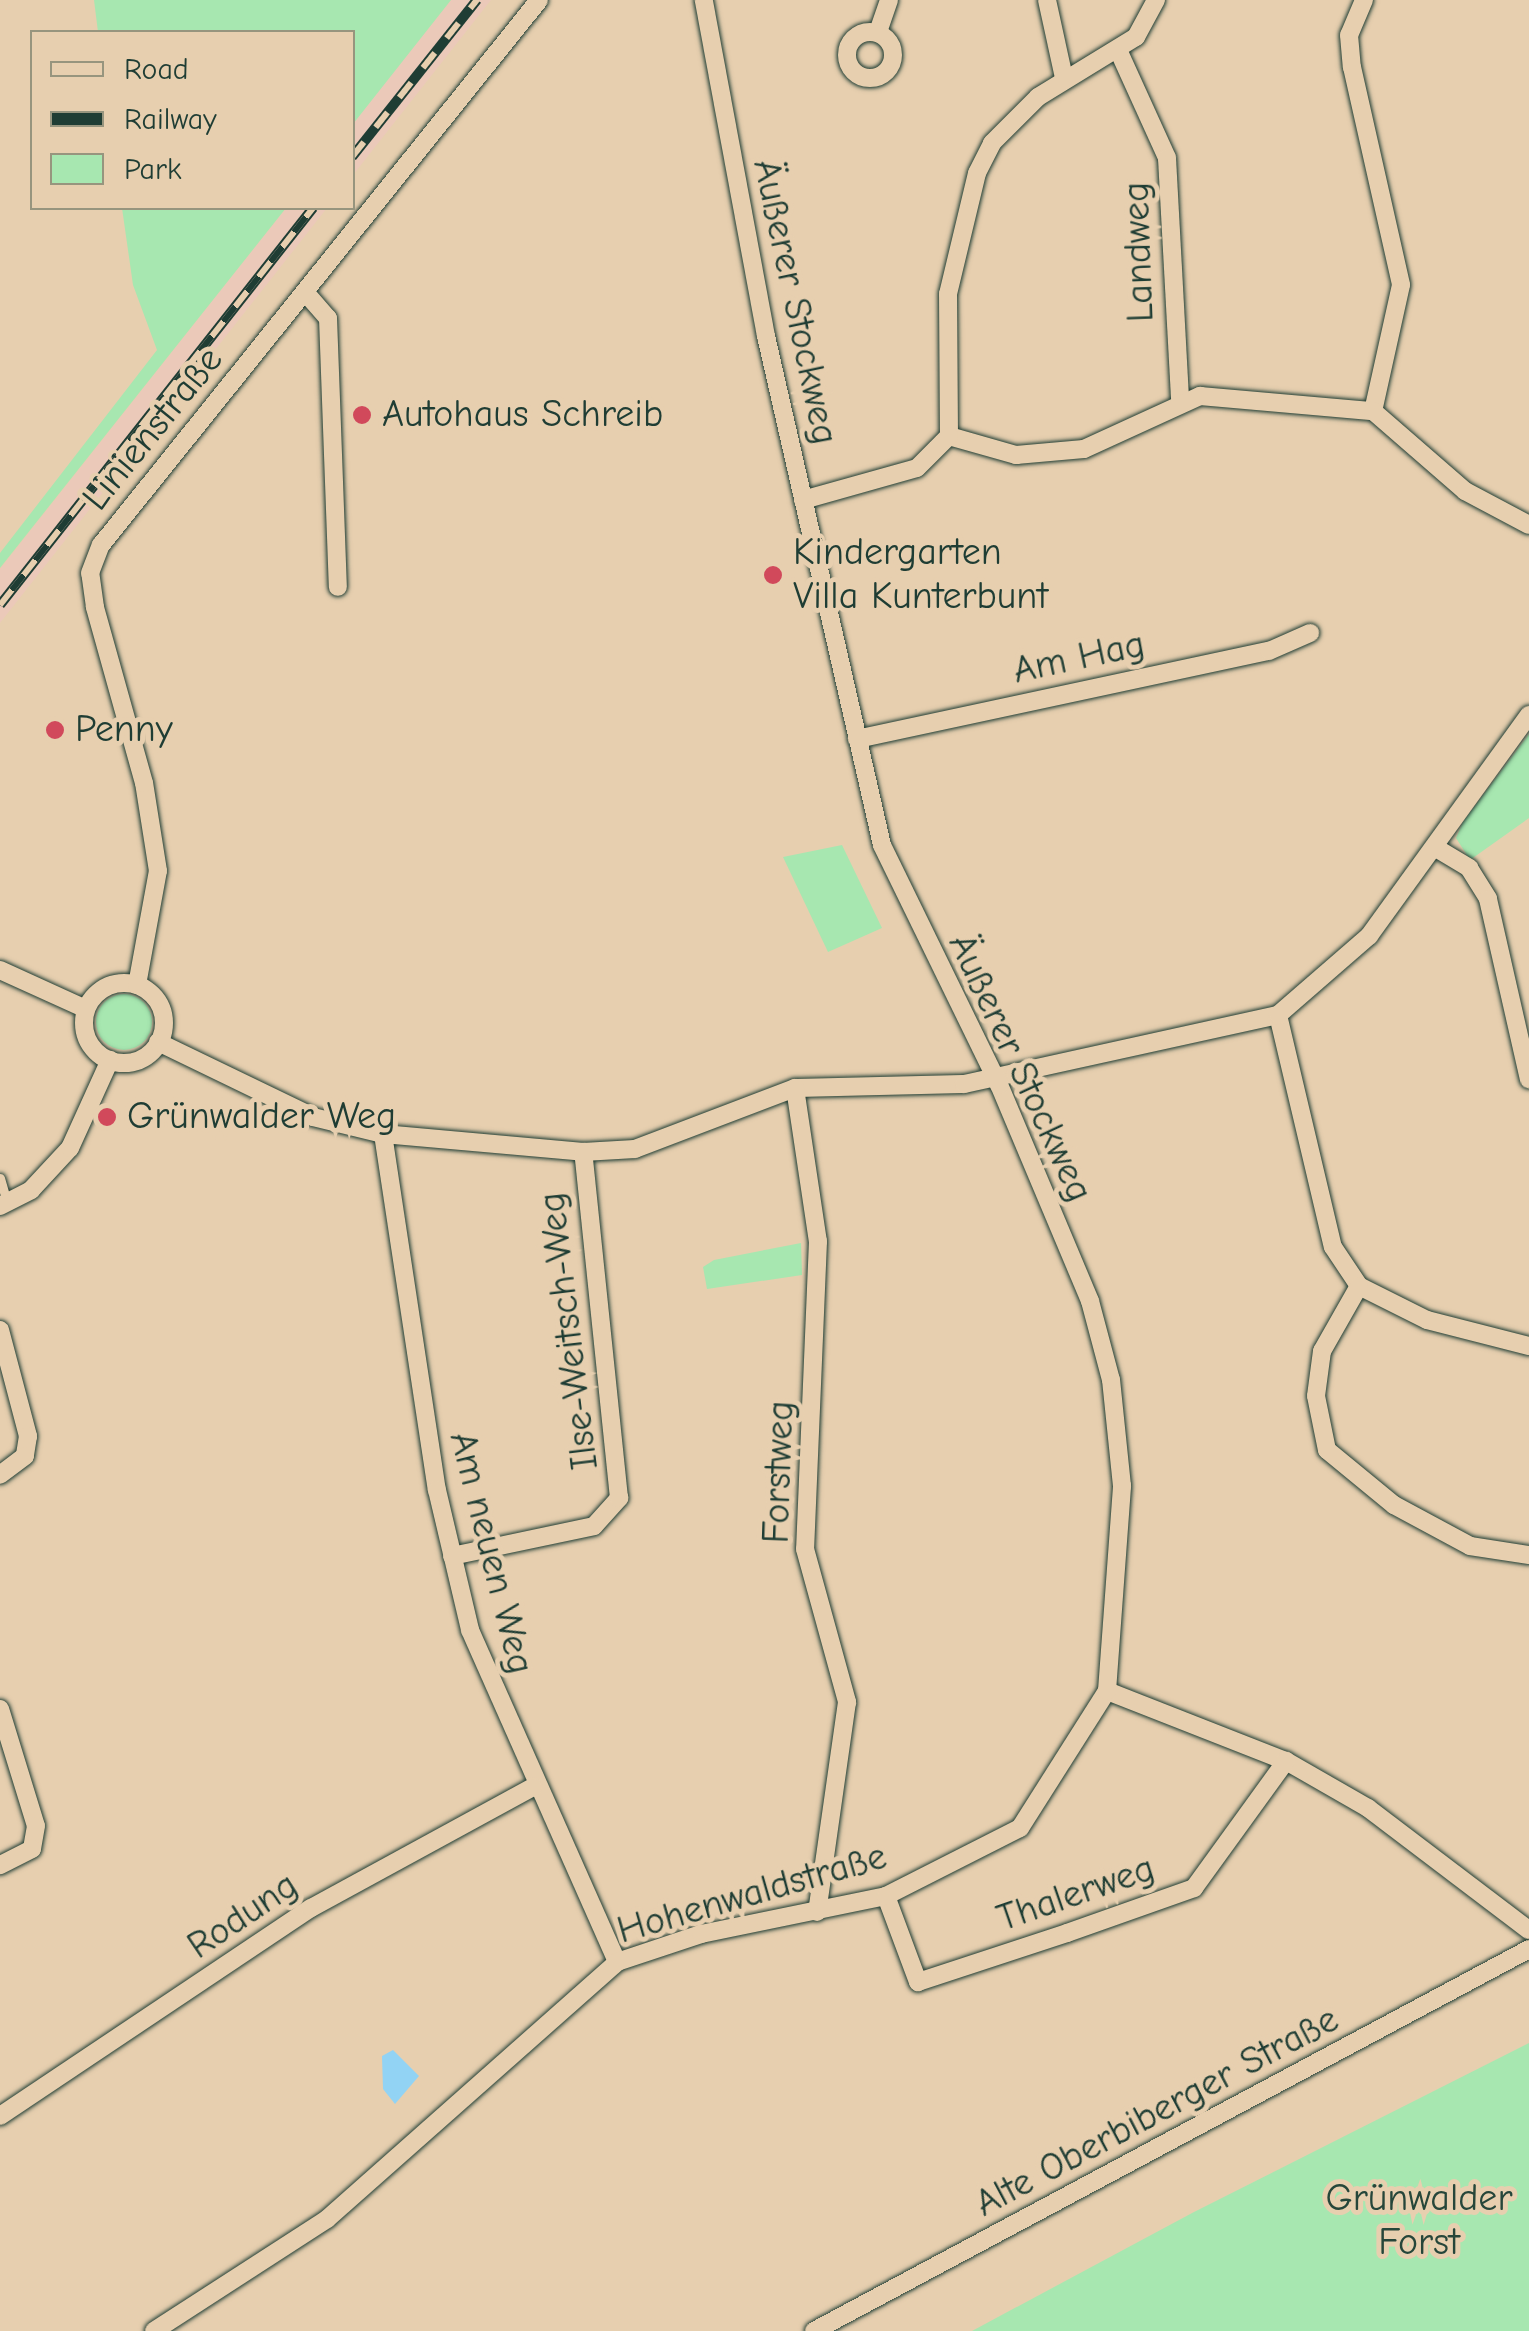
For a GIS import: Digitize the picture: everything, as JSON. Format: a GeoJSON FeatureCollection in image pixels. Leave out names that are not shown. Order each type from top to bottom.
{"type":"FeatureCollection","features":[{"type":"Feature","properties":{"kind":"street","name":"Linienstraße"},"geometry":{"type":"LineString","coordinates":[[137,985],[159,900],[155,842],[90,573],[124,515],[539,0]]}},
{"type":"Feature","properties":{"kind":"street","name":"Äußerer Stockweg"},"geometry":{"type":"LineString","coordinates":[[704,0],[803,500],[882,845],[996,1078],[1090,1301],[1111,1380],[1122,1474],[1107,1691]]}},
{"type":"Feature","properties":{"kind":"street"},"geometry":{"type":"LineString","coordinates":[[878,32],[889,0]]}},
{"type":"Feature","properties":{"kind":"street"},"geometry":{"type":"LineString","coordinates":[[1047,0],[1064,78]]}},
{"type":"Feature","properties":{"kind":"street"},"geometry":{"type":"LineString","coordinates":[[803,500],[918,468],[950,436],[948,294],[961,217],[992,143],[1064,78],[1118,52],[1156,0]]}},
{"type":"Feature","properties":{"kind":"street"},"geometry":{"type":"LineString","coordinates":[[1364,0],[1349,34],[1352,67],[1401,284],[1373,411]]}},
{"type":"Feature","properties":{"kind":"street","name":"Landweg"},"geometry":{"type":"LineString","coordinates":[[1118,52],[1167,158],[1180,400]]}},
{"type":"Feature","properties":{"kind":"street"},"geometry":{"type":"LineString","coordinates":[[305,292],[328,318],[338,587]]}},
{"type":"Feature","properties":{"kind":"street"},"geometry":{"type":"LineString","coordinates":[[950,436],[1016,455],[1084,449],[1140,429],[1180,400],[1373,411],[1465,491],[1529,526]]}},
{"type":"Feature","properties":{"kind":"street","name":"Am Hag"},"geometry":{"type":"LineString","coordinates":[[858,738],[1269,651],[1310,633]]}},
{"type":"Feature","properties":{"kind":"street"},"geometry":{"type":"LineString","coordinates":[[158,1042],[259,1096],[383,1134],[583,1152],[635,1149],[795,1088],[996,1078],[1278,1015],[1369,936],[1529,714]]}},
{"type":"Feature","properties":{"kind":"street"},"geometry":{"type":"LineString","coordinates":[[1436,848],[1469,868],[1488,899],[1529,1079]]}},
{"type":"Feature","properties":{"kind":"street"},"geometry":{"type":"LineString","coordinates":[[0,970],[86,1009]]}},
{"type":"Feature","properties":{"kind":"street"},"geometry":{"type":"LineString","coordinates":[[137,985],[159,1004],[158,1042],[138,1060],[110,1060],[86,1035],[86,1009],[107,986],[137,985]]}},
{"type":"Feature","properties":{"kind":"street"},"geometry":{"type":"LineString","coordinates":[[1278,1015],[1333,1248],[1359,1286],[1427,1320],[1529,1346]]}},
{"type":"Feature","properties":{"kind":"street"},"geometry":{"type":"LineString","coordinates":[[3,1205],[70,1148],[110,1060]]}},
{"type":"Feature","properties":{"kind":"street","name":"Forstweg"},"geometry":{"type":"LineString","coordinates":[[795,1088],[818,1241],[805,1549],[847,1702],[817,1912]]}},
{"type":"Feature","properties":{"kind":"street","name":"Am neuen Weg"},"geometry":{"type":"LineString","coordinates":[[383,1134],[452,1556],[493,1698],[617,1962]]}},
{"type":"Feature","properties":{"kind":"street","name":"Ilse-Weitsch-Weg"},"geometry":{"type":"LineString","coordinates":[[452,1556],[594,1526],[619,1498],[583,1152]]}},
{"type":"Feature","properties":{"kind":"street"},"geometry":{"type":"LineString","coordinates":[[1359,1286],[1322,1352],[1316,1396],[1327,1450],[1394,1506],[1470,1546],[1529,1555]]}},
{"type":"Feature","properties":{"kind":"street"},"geometry":{"type":"LineString","coordinates":[[0,1330],[28,1436],[25,1456],[0,1475]]}},
{"type":"Feature","properties":{"kind":"street"},"geometry":{"type":"LineString","coordinates":[[1107,1691],[1286,1761],[1368,1808],[1529,1930]]}},
{"type":"Feature","properties":{"kind":"street","name":"Hohenwaldstraße"},"geometry":{"type":"LineString","coordinates":[[154,2331],[327,2219],[617,1962],[886,1896],[1020,1828],[1107,1691]]}},
{"type":"Feature","properties":{"kind":"street"},"geometry":{"type":"LineString","coordinates":[[0,1709],[36,1826],[32,1849],[0,1865]]}},
{"type":"Feature","properties":{"kind":"street","name":"Thalerweg"},"geometry":{"type":"LineString","coordinates":[[886,1896],[918,1982],[1068,1933],[1194,1888],[1286,1761]]}},
{"type":"Feature","properties":{"kind":"street","name":"Rodung"},"geometry":{"type":"LineString","coordinates":[[0,2116],[311,1908],[534,1788]]}},
{"type":"Feature","properties":{"kind":"street","name":"Alte Oberbiberger Straße"},"geometry":{"type":"LineString","coordinates":[[814,2331],[1529,1949]]}},
{"type":"Feature","properties":{"kind":"lane"},"geometry":{"type":"LineString","coordinates":[[0,1178],[3,1205]]}},
{"type":"Feature","properties":{"kind":"shaded area"},"geometry":{"type":"Polygon","coordinates":[[[451,0],[491,0],[355,172],[355,120],[451,0]]]}},
{"type":"Feature","properties":{"kind":"shaded area"},"geometry":{"type":"Polygon","coordinates":[[[284,210],[325,210],[0,623],[0,569],[284,210]]]}},
{"type":"Feature","properties":{"kind":"green space"},"geometry":{"type":"Polygon","coordinates":[[[94,0],[451,0],[355,121],[355,30],[98,30],[94,0]]]}},
{"type":"Feature","properties":{"kind":"green space"},"geometry":{"type":"Polygon","coordinates":[[[122,210],[284,210],[0,568],[0,553],[157,350],[133,285],[122,210]]]}},
{"type":"Feature","properties":{"kind":"green space"},"geometry":{"type":"Polygon","coordinates":[[[1529,734],[1529,818],[1470,860],[1456,838],[1463,822],[1529,734]]]}},
{"type":"Feature","properties":{"kind":"green space"},"geometry":{"type":"Polygon","coordinates":[[[842,845],[882,928],[828,952],[783,857],[842,845]]]}},
{"type":"Feature","properties":{"kind":"green space"},"geometry":{"type":"Polygon","coordinates":[[[124,994],[144,1002],[152,1022],[144,1042],[124,1050],[104,1042],[96,1022],[104,1002],[124,994]]]}},
{"type":"Feature","properties":{"kind":"green space"},"geometry":{"type":"Polygon","coordinates":[[[801,1243],[802,1275],[707,1289],[703,1267],[714,1260],[801,1243]]]}},
{"type":"Feature","properties":{"kind":"green space","name":"Grünwalder Forst"},"geometry":{"type":"Polygon","coordinates":[[[1529,2043],[1529,2331],[972,2331],[1194,2212],[1529,2043]]]}},
{"type":"Feature","properties":{"kind":"water"},"geometry":{"type":"Polygon","coordinates":[[[393,2050],[419,2076],[395,2104],[383,2089],[382,2056],[393,2050]]]}},
{"type":"Feature","properties":{"kind":"railway"},"geometry":{"type":"LineString","coordinates":[[355,153],[477,0]]}},
{"type":"Feature","properties":{"kind":"railway"},"geometry":{"type":"LineString","coordinates":[[0,605],[311,210]]}},
{"type":"Feature","properties":{"kind":"place","name":"Autohaus Schreib"},"geometry":{"type":"Point","coordinates":[362,415]}},
{"type":"Feature","properties":{"kind":"place","name":"Kindergarten Villa Kunterbunt"},"geometry":{"type":"Point","coordinates":[773,575]}},
{"type":"Feature","properties":{"kind":"place","name":"Penny"},"geometry":{"type":"Point","coordinates":[55,730]}},
{"type":"Feature","properties":{"kind":"place","name":"Grünwalder Weg"},"geometry":{"type":"Point","coordinates":[107,1117]}}]}
